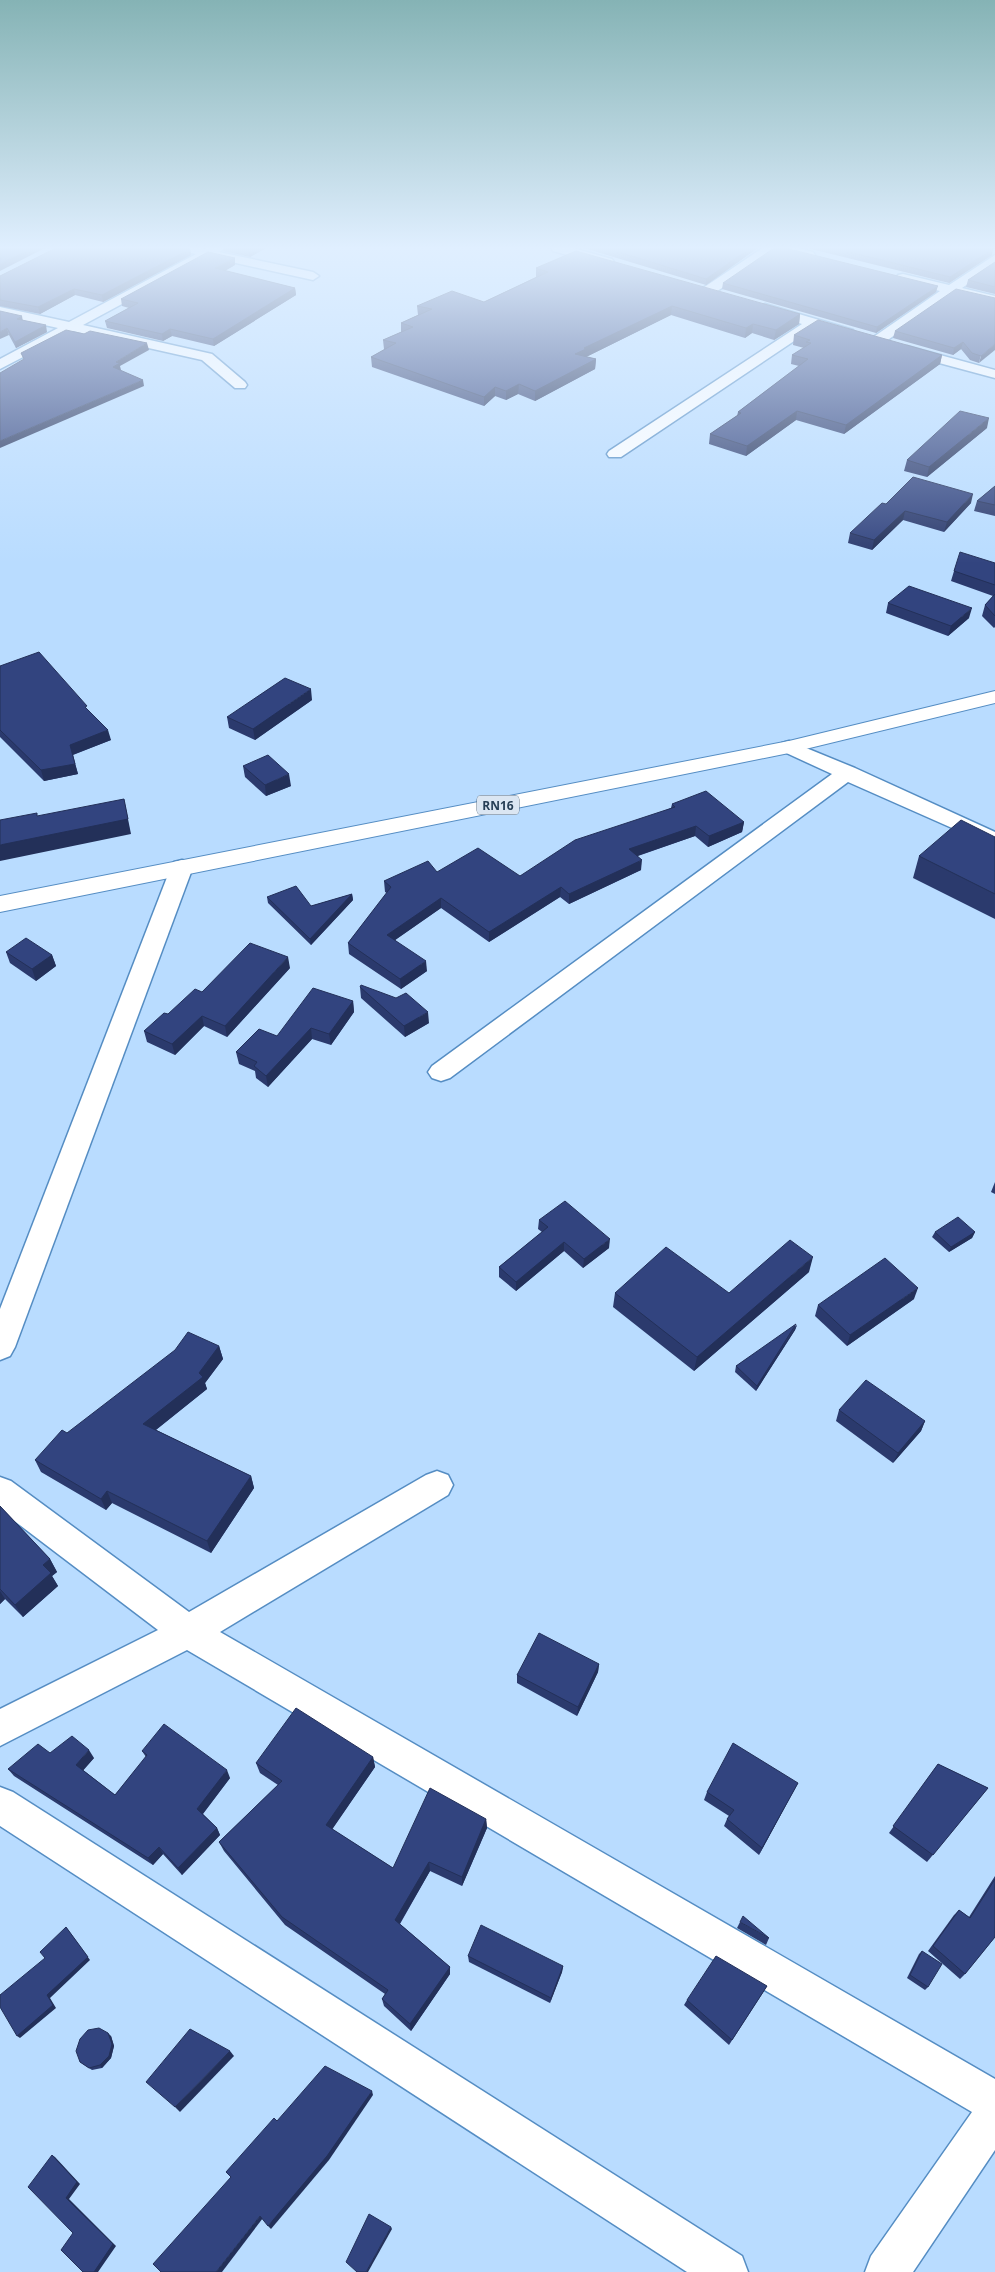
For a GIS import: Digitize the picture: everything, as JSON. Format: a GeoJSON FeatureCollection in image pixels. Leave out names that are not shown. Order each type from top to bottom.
{"type":"FeatureCollection","features":[{"type":"Feature","properties":{"kind":"main road","name":"RN16"},"geometry":{"type":"LineString","coordinates":[[0,904],[790,747],[995,697]]}},
{"type":"Feature","properties":{"kind":"street"},"geometry":{"type":"LineString","coordinates":[[0,365],[25,351]]}},
{"type":"Feature","properties":{"kind":"street"},"geometry":{"type":"LineString","coordinates":[[176,351],[207,358],[240,385]]}},
{"type":"Feature","properties":{"kind":"street"},"geometry":{"type":"LineString","coordinates":[[615,454],[770,351]]}},
{"type":"Feature","properties":{"kind":"street"},"geometry":{"type":"LineString","coordinates":[[912,351],[995,374]]}},
{"type":"Feature","properties":{"kind":"street"},"geometry":{"type":"LineString","coordinates":[[790,747],[995,840]]}},
{"type":"Feature","properties":{"kind":"street"},"geometry":{"type":"LineString","coordinates":[[441,1072],[848,772]]}},
{"type":"Feature","properties":{"kind":"street"},"geometry":{"type":"LineString","coordinates":[[0,1347],[182,867]]}},
{"type":"Feature","properties":{"kind":"street"},"geometry":{"type":"LineString","coordinates":[[0,1728],[188,1632],[437,1485]]}},
{"type":"Feature","properties":{"kind":"street"},"geometry":{"type":"LineString","coordinates":[[0,1491],[188,1632],[995,2102]]}},
{"type":"Feature","properties":{"kind":"street"},"geometry":{"type":"LineString","coordinates":[[0,1805],[726,2272]]}},
{"type":"Feature","properties":{"kind":"street"},"geometry":{"type":"LineString","coordinates":[[887,2272],[995,2114]]}},
{"type":"Feature","properties":{"kind":"building"},"geometry":{"type":"Polygon","coordinates":[[[25,351],[134,351],[116,362],[120,363],[113,367],[143,380],[0,441],[0,373],[24,359],[21,353],[25,351]]]}},
{"type":"Feature","properties":{"kind":"building"},"geometry":{"type":"Polygon","coordinates":[[[382,351],[582,351],[575,354],[596,359],[535,391],[519,384],[506,391],[495,387],[484,397],[371,357],[382,351]]]}},
{"type":"Feature","properties":{"kind":"building"},"geometry":{"type":"Polygon","coordinates":[[[798,351],[928,351],[942,355],[846,425],[797,411],[747,446],[710,434],[741,413],[738,412],[808,359],[792,355],[798,351]]]}},
{"type":"Feature","properties":{"kind":"building"},"geometry":{"type":"Polygon","coordinates":[[[970,351],[987,351],[981,356],[970,351]]]}},
{"type":"Feature","properties":{"kind":"building"},"geometry":{"type":"Polygon","coordinates":[[[960,411],[989,418],[929,467],[907,460],[960,411]]]}},
{"type":"Feature","properties":{"kind":"building"},"geometry":{"type":"Polygon","coordinates":[[[913,477],[973,494],[947,522],[905,511],[874,540],[850,533],[882,503],[886,504],[913,477]]]}},
{"type":"Feature","properties":{"kind":"building"},"geometry":{"type":"Polygon","coordinates":[[[995,486],[995,505],[977,501],[995,486]]]}},
{"type":"Feature","properties":{"kind":"building"},"geometry":{"type":"Polygon","coordinates":[[[960,552],[995,563],[995,585],[954,571],[960,552]]]}},
{"type":"Feature","properties":{"kind":"building"},"geometry":{"type":"Polygon","coordinates":[[[909,586],[972,608],[951,626],[888,603],[909,586]]]}},
{"type":"Feature","properties":{"kind":"building"},"geometry":{"type":"Polygon","coordinates":[[[995,594],[995,616],[985,605],[995,594]]]}},
{"type":"Feature","properties":{"kind":"building"},"geometry":{"type":"Polygon","coordinates":[[[39,652],[87,706],[85,707],[108,730],[70,745],[75,764],[41,770],[0,730],[0,666],[39,652]]]}},
{"type":"Feature","properties":{"kind":"building"},"geometry":{"type":"Polygon","coordinates":[[[285,678],[311,689],[253,729],[227,717],[285,678]]]}},
{"type":"Feature","properties":{"kind":"building"},"geometry":{"type":"Polygon","coordinates":[[[268,755],[289,774],[265,785],[243,766],[268,755]]]}},
{"type":"Feature","properties":{"kind":"building"},"geometry":{"type":"Polygon","coordinates":[[[706,791],[744,822],[709,836],[696,826],[629,849],[642,860],[569,894],[561,887],[489,932],[441,898],[387,935],[426,961],[400,979],[348,943],[391,887],[384,881],[428,861],[437,872],[478,848],[520,876],[575,840],[675,807],[672,804],[706,791]]]}},
{"type":"Feature","properties":{"kind":"building"},"geometry":{"type":"Polygon","coordinates":[[[124,799],[128,819],[0,845],[0,820],[37,813],[37,816],[124,799]]]}},
{"type":"Feature","properties":{"kind":"building"},"geometry":{"type":"Polygon","coordinates":[[[961,820],[995,837],[995,894],[919,856],[961,820]]]}},
{"type":"Feature","properties":{"kind":"building"},"geometry":{"type":"Polygon","coordinates":[[[296,886],[311,906],[352,894],[310,939],[267,897],[296,886]]]}},
{"type":"Feature","properties":{"kind":"building"},"geometry":{"type":"Polygon","coordinates":[[[26,938],[52,955],[32,969],[6,952],[26,938]]]}},
{"type":"Feature","properties":{"kind":"building"},"geometry":{"type":"Polygon","coordinates":[[[250,943],[288,957],[225,1026],[202,1016],[172,1044],[144,1031],[164,1013],[168,1014],[195,989],[202,992],[250,943]]]}},
{"type":"Feature","properties":{"kind":"building"},"geometry":{"type":"Polygon","coordinates":[[[361,985],[396,998],[406,993],[428,1012],[404,1026],[360,987],[361,985]]]}},
{"type":"Feature","properties":{"kind":"building"},"geometry":{"type":"Polygon","coordinates":[[[313,988],[353,1001],[329,1034],[311,1028],[266,1076],[254,1066],[257,1062],[236,1052],[259,1029],[277,1036],[313,988]]]}},
{"type":"Feature","properties":{"kind":"building"},"geometry":{"type":"Polygon","coordinates":[[[565,1201],[610,1239],[584,1259],[564,1242],[516,1282],[499,1267],[548,1227],[539,1220],[565,1201]]]}},
{"type":"Feature","properties":{"kind":"building"},"geometry":{"type":"Polygon","coordinates":[[[958,1217],[975,1232],[951,1247],[935,1232],[958,1217]]]}},
{"type":"Feature","properties":{"kind":"building"},"geometry":{"type":"Polygon","coordinates":[[[790,1240],[813,1257],[697,1357],[615,1293],[666,1247],[729,1293],[790,1240]]]}},
{"type":"Feature","properties":{"kind":"building"},"geometry":{"type":"Polygon","coordinates":[[[885,1258],[918,1288],[850,1335],[818,1305],[885,1258]]]}},
{"type":"Feature","properties":{"kind":"building"},"geometry":{"type":"Polygon","coordinates":[[[796,1324],[757,1386],[736,1366],[796,1324]]]}},
{"type":"Feature","properties":{"kind":"building"},"geometry":{"type":"Polygon","coordinates":[[[188,1332],[219,1346],[199,1373],[203,1377],[143,1424],[251,1476],[207,1541],[107,1491],[101,1499],[35,1460],[62,1430],[67,1433],[175,1350],[188,1332]]]}},
{"type":"Feature","properties":{"kind":"building"},"geometry":{"type":"Polygon","coordinates":[[[866,1380],[925,1421],[898,1453],[839,1410],[866,1380]]]}},
{"type":"Feature","properties":{"kind":"building"},"geometry":{"type":"Polygon","coordinates":[[[0,1506],[50,1559],[43,1565],[51,1573],[15,1605],[0,1589],[0,1506]]]}},
{"type":"Feature","properties":{"kind":"building"},"geometry":{"type":"Polygon","coordinates":[[[539,1633],[599,1664],[578,1707],[517,1675],[539,1633]]]}},
{"type":"Feature","properties":{"kind":"building"},"geometry":{"type":"Polygon","coordinates":[[[296,1708],[373,1757],[326,1825],[393,1868],[430,1788],[486,1819],[462,1877],[429,1862],[395,1920],[450,1967],[410,2024],[382,1999],[388,1990],[282,1917],[219,1842],[282,1781],[256,1763],[296,1708]]]}},
{"type":"Feature","properties":{"kind":"building"},"geometry":{"type":"Polygon","coordinates":[[[164,1724],[227,1770],[197,1809],[217,1828],[178,1868],[159,1847],[148,1858],[8,1769],[38,1744],[50,1753],[72,1736],[89,1750],[76,1765],[115,1795],[147,1755],[142,1751],[164,1724]]]}},
{"type":"Feature","properties":{"kind":"building"},"geometry":{"type":"Polygon","coordinates":[[[733,1743],[798,1783],[762,1848],[727,1819],[734,1810],[707,1792],[733,1743]]]}},
{"type":"Feature","properties":{"kind":"building"},"geometry":{"type":"Polygon","coordinates":[[[938,1764],[988,1788],[933,1855],[893,1826],[938,1764]]]}},
{"type":"Feature","properties":{"kind":"building"},"geometry":{"type":"Polygon","coordinates":[[[995,1879],[995,1937],[965,1974],[933,1946],[959,1910],[970,1918],[995,1879]]]}},
{"type":"Feature","properties":{"kind":"building"},"geometry":{"type":"Polygon","coordinates":[[[743,1916],[769,1938],[740,1922],[743,1916]]]}},
{"type":"Feature","properties":{"kind":"building"},"geometry":{"type":"Polygon","coordinates":[[[481,1925],[563,1966],[551,1998],[468,1956],[481,1925]]]}},
{"type":"Feature","properties":{"kind":"building"},"geometry":{"type":"Polygon","coordinates":[[[66,1927],[88,1957],[47,1995],[53,2005],[17,2036],[0,2007],[0,1995],[45,1958],[40,1952],[66,1927]]]}},
{"type":"Feature","properties":{"kind":"building"},"geometry":{"type":"Polygon","coordinates":[[[922,1951],[942,1964],[928,1987],[910,1975],[922,1951]]]}},
{"type":"Feature","properties":{"kind":"building"},"geometry":{"type":"Polygon","coordinates":[[[716,1956],[767,1986],[732,2040],[687,2000],[716,1956]]]}},
{"type":"Feature","properties":{"kind":"building"},"geometry":{"type":"Polygon","coordinates":[[[99,2028],[108,2033],[112,2044],[109,2056],[100,2065],[89,2068],[80,2062],[76,2051],[80,2039],[88,2030],[99,2028]]]}},
{"type":"Feature","properties":{"kind":"building"},"geometry":{"type":"Polygon","coordinates":[[[190,2029],[230,2051],[175,2107],[146,2082],[190,2029]]]}},
{"type":"Feature","properties":{"kind":"building"},"geometry":{"type":"Polygon","coordinates":[[[325,2066],[372,2091],[327,2156],[268,2226],[260,2216],[216,2272],[161,2272],[153,2264],[231,2177],[226,2172],[274,2118],[277,2121],[325,2066]]]}},
{"type":"Feature","properties":{"kind":"building"},"geometry":{"type":"Polygon","coordinates":[[[52,2155],[77,2182],[66,2198],[113,2244],[94,2272],[83,2272],[61,2250],[73,2233],[28,2187],[52,2155]]]}},
{"type":"Feature","properties":{"kind":"building"},"geometry":{"type":"Polygon","coordinates":[[[369,2214],[391,2227],[366,2272],[357,2272],[346,2262],[369,2214]]]}}]}
